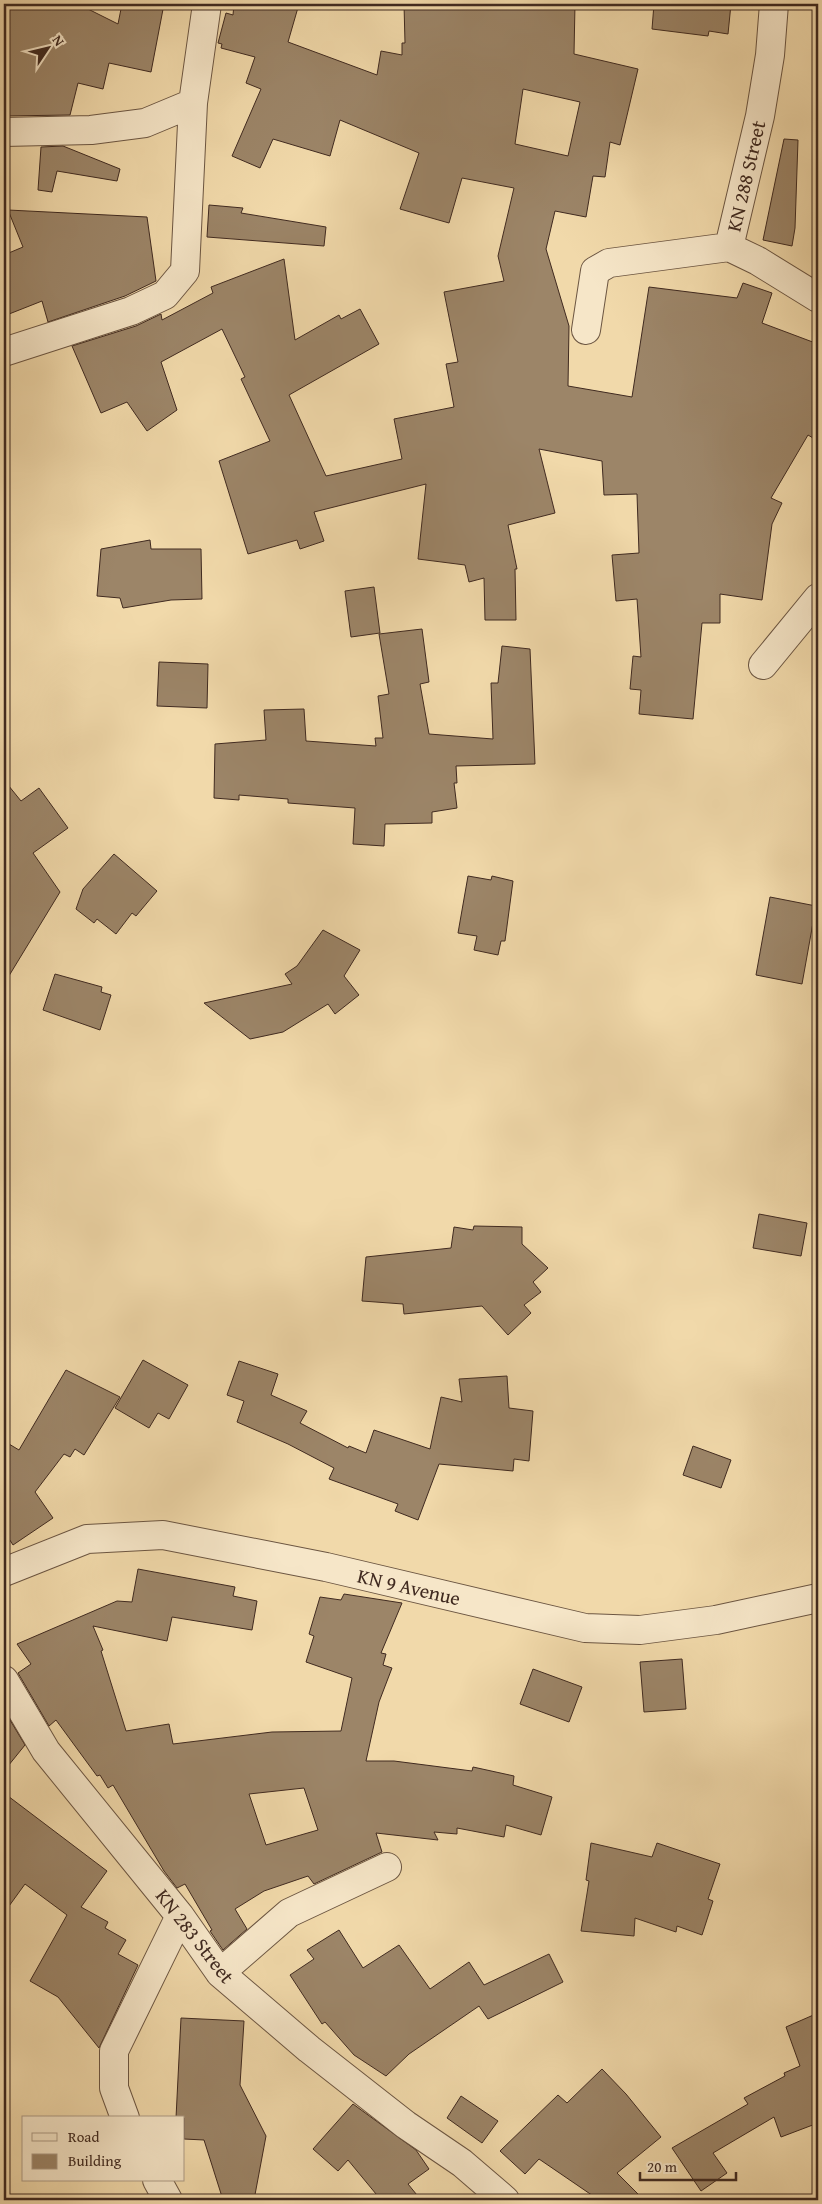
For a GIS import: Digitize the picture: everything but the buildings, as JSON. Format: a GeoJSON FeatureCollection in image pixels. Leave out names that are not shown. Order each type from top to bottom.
{"type":"FeatureCollection","features":[{"type":"Feature","properties":{"kind":"street"},"geometry":{"type":"LineString","coordinates":[[4,352],[131,311],[165,295],[185,271],[193,103],[207,4]]}},
{"type":"Feature","properties":{"kind":"street","name":"KN 288 Street"},"geometry":{"type":"LineString","coordinates":[[774,4],[770,55],[760,116],[730,247],[758,261],[818,298]]}},
{"type":"Feature","properties":{"kind":"street"},"geometry":{"type":"LineString","coordinates":[[4,132],[91,130],[146,123],[193,103]]}},
{"type":"Feature","properties":{"kind":"street"},"geometry":{"type":"LineString","coordinates":[[586,330],[595,270],[609,263],[730,247]]}},
{"type":"Feature","properties":{"kind":"street"},"geometry":{"type":"LineString","coordinates":[[763,666],[818,598]]}},
{"type":"Feature","properties":{"kind":"street","name":"KN 9 Avenue"},"geometry":{"type":"LineString","coordinates":[[4,1572],[87,1539],[163,1535],[326,1567],[585,1628],[640,1630],[716,1620],[818,1598]]}},
{"type":"Feature","properties":{"kind":"street","name":"KN 283 Street"},"geometry":{"type":"LineString","coordinates":[[4,1680],[46,1752],[180,1916],[220,1973],[309,2049],[406,2125],[462,2163],[505,2200]]}},
{"type":"Feature","properties":{"kind":"street"},"geometry":{"type":"LineString","coordinates":[[220,1973],[289,1912],[387,1867]]}},
{"type":"Feature","properties":{"kind":"street"},"geometry":{"type":"LineString","coordinates":[[124,2116],[114,2088],[114,2051],[180,1916]]}},
{"type":"Feature","properties":{"kind":"street"},"geometry":{"type":"LineString","coordinates":[[158,2182],[168,2200]]}}]}
